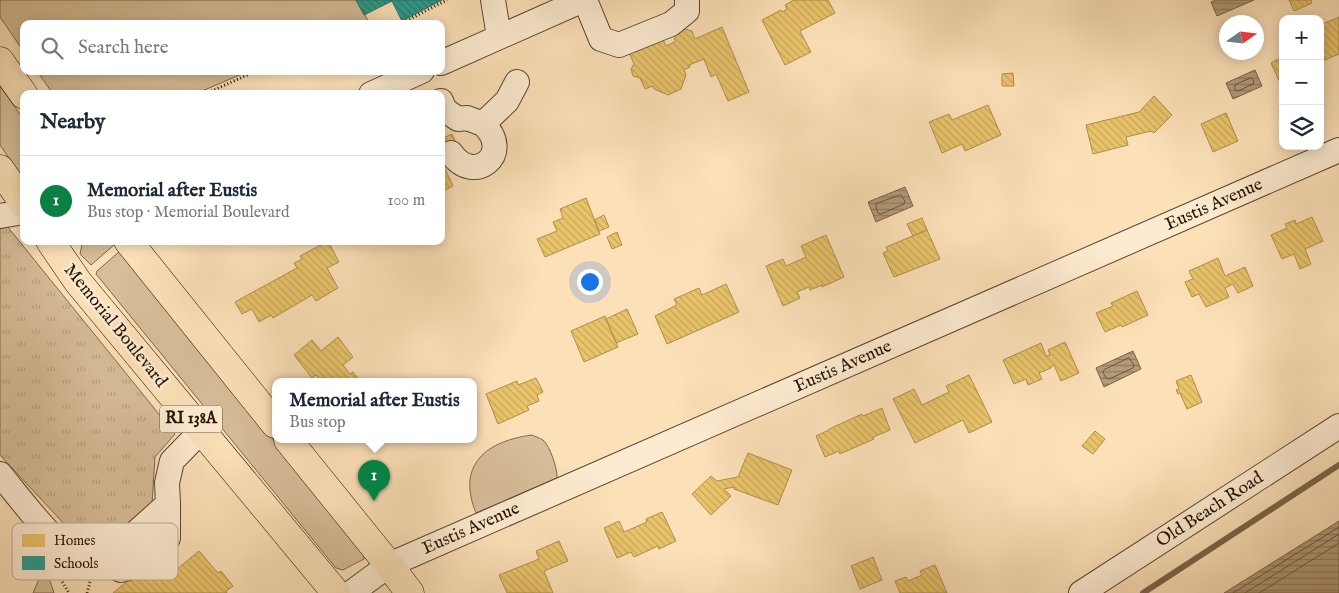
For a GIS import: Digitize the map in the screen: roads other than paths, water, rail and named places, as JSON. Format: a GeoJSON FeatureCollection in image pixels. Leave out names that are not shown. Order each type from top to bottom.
{"type":"FeatureCollection","features":[{"type":"Feature","properties":{"kind":"main road"},"geometry":{"type":"LineString","coordinates":[[0,61],[20,90]]}},
{"type":"Feature","properties":{"kind":"main road"},"geometry":{"type":"LineString","coordinates":[[0,168],[20,198]]}},
{"type":"Feature","properties":{"kind":"main road","name":"Memorial Boulevard"},"geometry":{"type":"LineString","coordinates":[[53,245],[78,282],[336,593]]}},
{"type":"Feature","properties":{"kind":"main road"},"geometry":{"type":"LineString","coordinates":[[131,245],[272,420]]}},
{"type":"Feature","properties":{"kind":"main road"},"geometry":{"type":"LineString","coordinates":[[290,443],[390,565],[410,593]]}},
{"type":"Feature","properties":{"kind":"street"},"geometry":{"type":"LineString","coordinates":[[493,0],[499,37]]}},
{"type":"Feature","properties":{"kind":"street"},"geometry":{"type":"LineString","coordinates":[[445,61],[584,0],[602,39],[619,46],[671,24],[686,11],[688,0]]}},
{"type":"Feature","properties":{"kind":"street"},"geometry":{"type":"LineString","coordinates":[[379,90],[413,75]]}},
{"type":"Feature","properties":{"kind":"street"},"geometry":{"type":"LineString","coordinates":[[430,75],[436,90]]}},
{"type":"Feature","properties":{"kind":"street"},"geometry":{"type":"LineString","coordinates":[[483,124],[507,100],[517,82]]}},
{"type":"Feature","properties":{"kind":"street"},"geometry":{"type":"LineString","coordinates":[[445,110],[458,119],[467,118],[483,124],[489,130],[495,144],[492,158],[486,164],[469,167],[457,162],[451,153]]}},
{"type":"Feature","properties":{"kind":"street","name":"Eustis Avenue"},"geometry":{"type":"LineString","coordinates":[[351,593],[390,565],[1339,150]]}},
{"type":"Feature","properties":{"kind":"street"},"geometry":{"type":"LineString","coordinates":[[0,216],[20,213]]}},
{"type":"Feature","properties":{"kind":"street","name":"Old Beach Road"},"geometry":{"type":"LineString","coordinates":[[1081,593],[1339,426]]}},
{"type":"Feature","properties":{"kind":"street"},"geometry":{"type":"LineString","coordinates":[[168,523],[167,483],[172,461],[201,431]]}},
{"type":"Feature","properties":{"kind":"street"},"geometry":{"type":"LineString","coordinates":[[0,474],[43,523]]}},
{"type":"Feature","properties":{"kind":"street"},"geometry":{"type":"LineString","coordinates":[[146,523],[168,504]]}},
{"type":"Feature","properties":{"kind":"water"},"geometry":{"type":"Polygon","coordinates":[[[1216,0],[1254,0],[1217,16],[1211,2],[1216,0]]]}},
{"type":"Feature","properties":{"kind":"water"},"geometry":{"type":"Polygon","coordinates":[[[1255,70],[1262,86],[1233,99],[1226,83],[1255,70]]]}},
{"type":"Feature","properties":{"kind":"water"},"geometry":{"type":"Polygon","coordinates":[[[905,187],[913,206],[876,222],[868,202],[905,187]]]}},
{"type":"Feature","properties":{"kind":"water"},"geometry":{"type":"Polygon","coordinates":[[[1133,351],[1141,369],[1104,387],[1096,368],[1133,351]]]}},
{"type":"Feature","properties":{"kind":"water"},"geometry":{"type":"Polygon","coordinates":[[[1339,521],[1339,593],[1224,593],[1339,521]]]}},
{"type":"Feature","properties":{"kind":"waterway"},"geometry":{"type":"LineString","coordinates":[[1143,593],[1339,465]]}},
{"type":"Feature","properties":{"kind":"place","name":"Memorial after Eustis"},"geometry":{"type":"Point","coordinates":[374,501]}}]}
